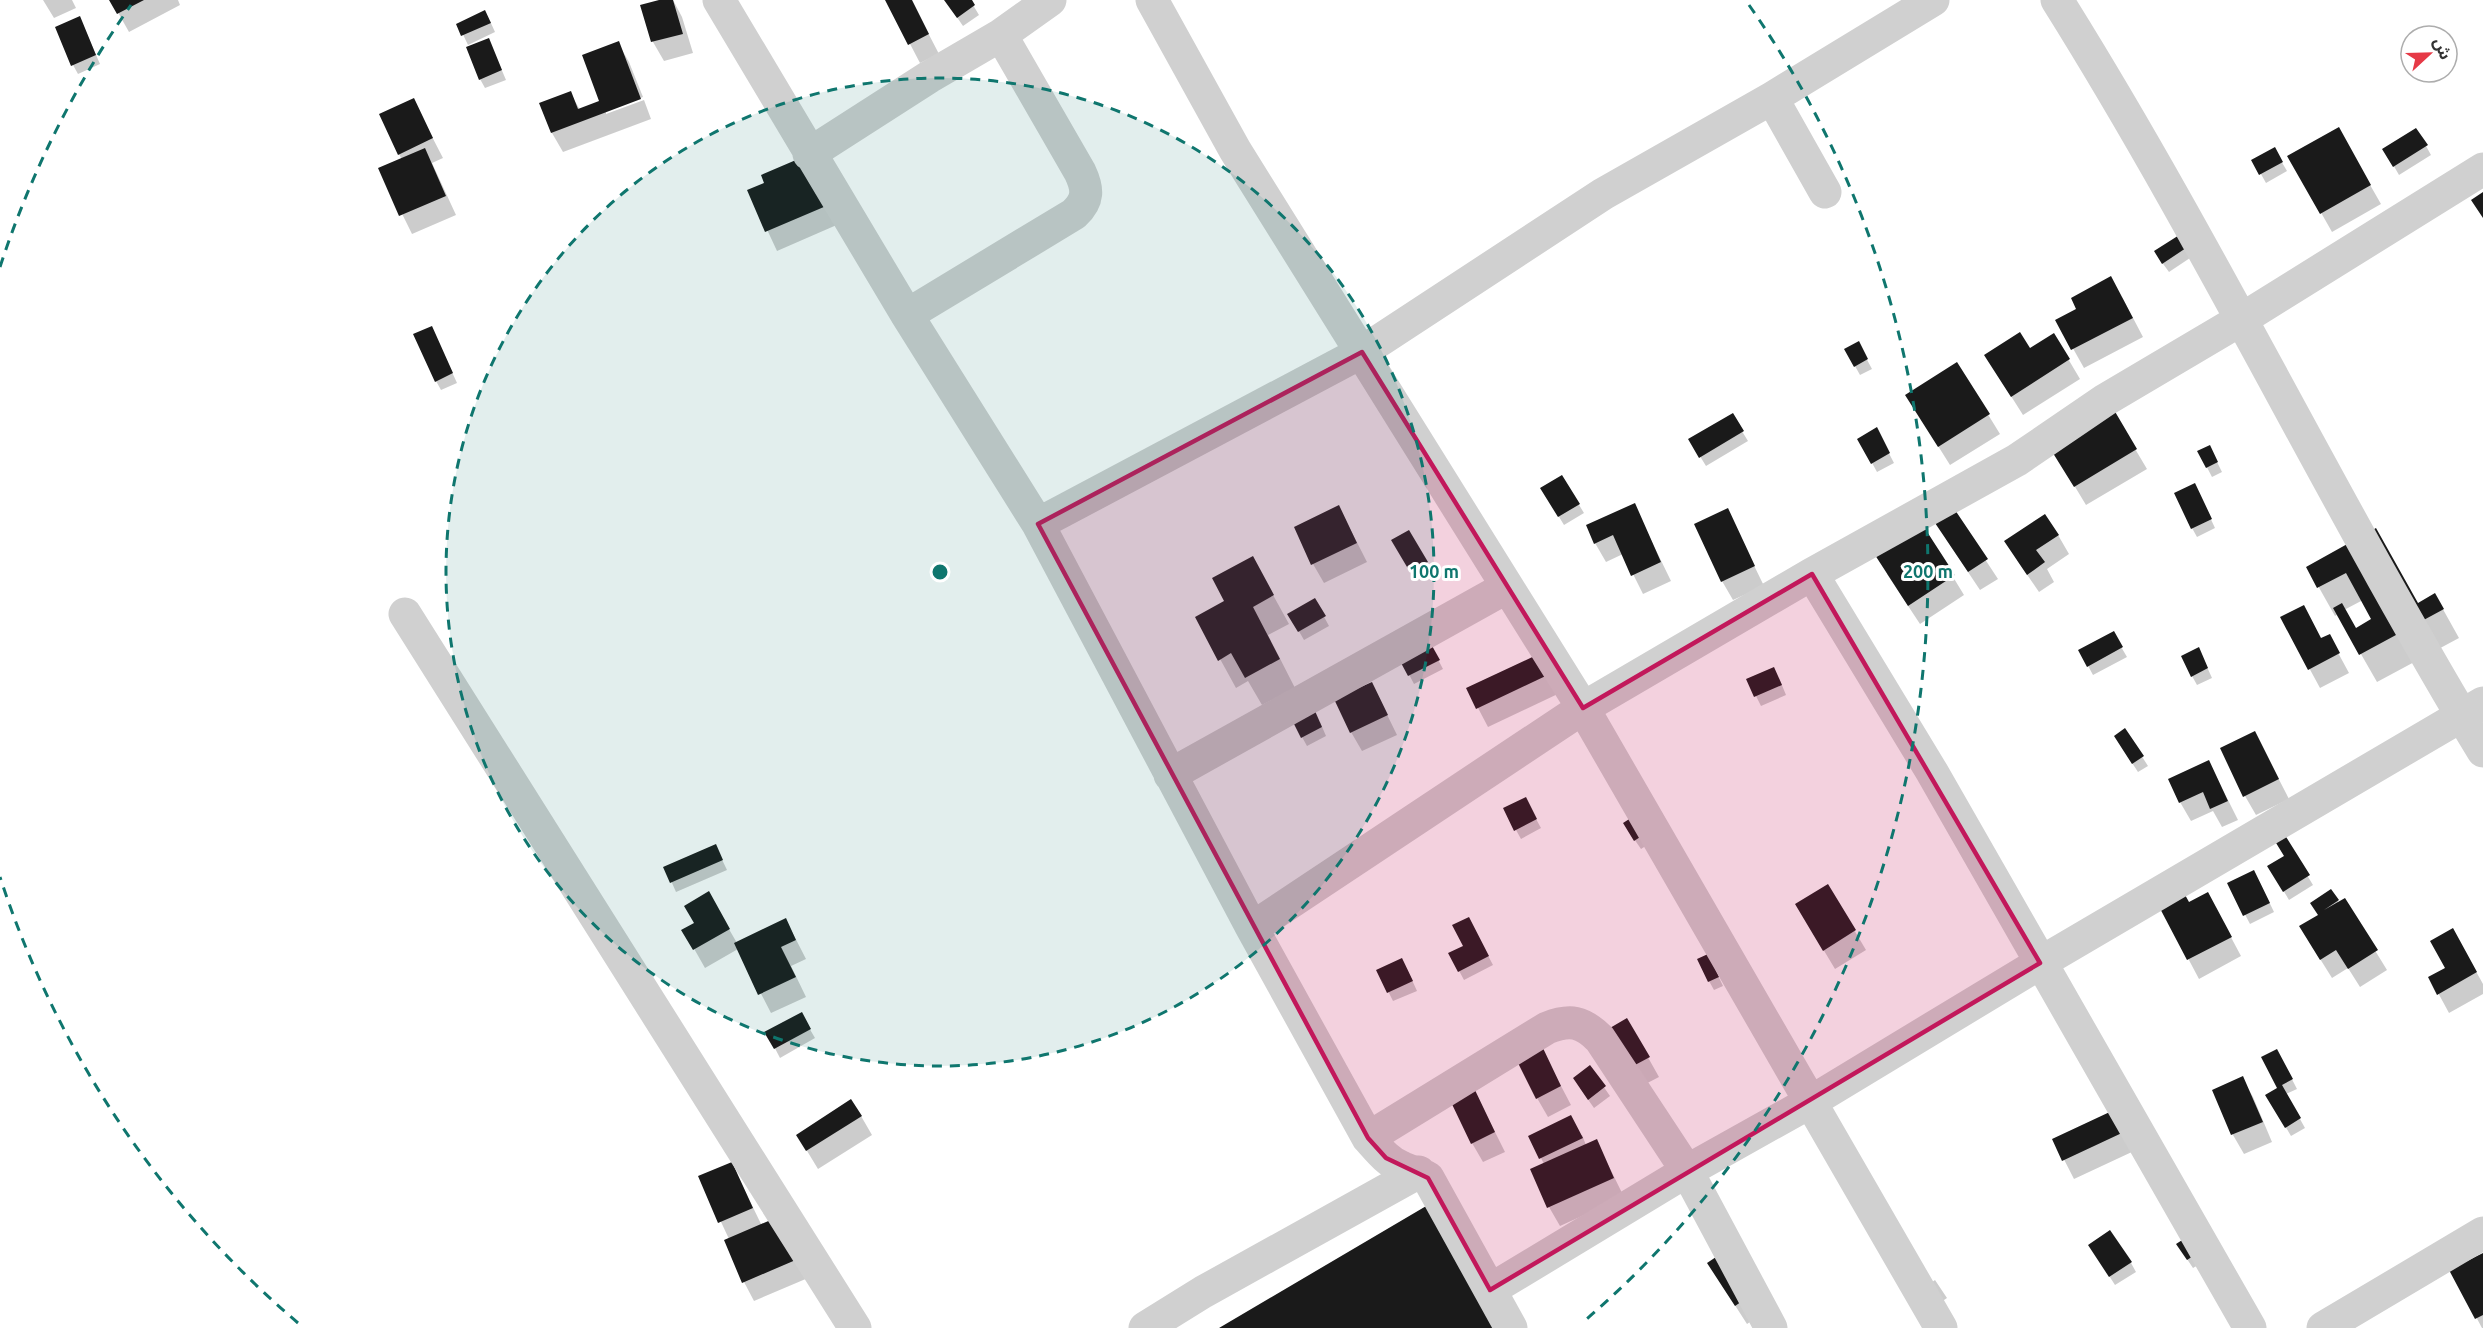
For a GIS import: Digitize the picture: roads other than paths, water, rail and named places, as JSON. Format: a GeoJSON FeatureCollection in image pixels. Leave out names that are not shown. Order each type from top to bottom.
{"type":"FeatureCollection","features":[{"type":"Feature","properties":{"kind":"street"},"geometry":{"type":"LineString","coordinates":[[719,0],[907,315],[1038,524],[1252,928],[1368,1138],[1386,1158],[1402,1168],[1419,1172],[1428,1178],[1511,1328]]}},
{"type":"Feature","properties":{"kind":"street"},"geometry":{"type":"LineString","coordinates":[[809,154],[929,77],[1001,35],[1050,0]]}},
{"type":"Feature","properties":{"kind":"street"},"geometry":{"type":"LineString","coordinates":[[1152,0],[1235,150],[1583,708],[1941,1328]]}},
{"type":"Feature","properties":{"kind":"street"},"geometry":{"type":"LineString","coordinates":[[1038,524],[1362,352],[1603,194],[1772,98],[1933,0]]}},
{"type":"Feature","properties":{"kind":"street"},"geometry":{"type":"LineString","coordinates":[[2057,0],[2120,100],[2242,319],[2472,709],[2483,751]]}},
{"type":"Feature","properties":{"kind":"street"},"geometry":{"type":"LineString","coordinates":[[907,315],[1074,214],[1083,206],[1086,186],[1080,171],[1001,35]]}},
{"type":"Feature","properties":{"kind":"street"},"geometry":{"type":"LineString","coordinates":[[1772,98],[1825,192]]}},
{"type":"Feature","properties":{"kind":"street"},"geometry":{"type":"LineString","coordinates":[[1252,928],[1583,708],[1812,574],[2017,460],[2105,400],[2242,319],[2483,169]]}},
{"type":"Feature","properties":{"kind":"street"},"geometry":{"type":"LineString","coordinates":[[1812,574],[1932,772],[2250,1328]]}},
{"type":"Feature","properties":{"kind":"street"},"geometry":{"type":"LineString","coordinates":[[1170,775],[1507,587]]}},
{"type":"Feature","properties":{"kind":"street"},"geometry":{"type":"LineString","coordinates":[[405,614],[855,1328]]}},
{"type":"Feature","properties":{"kind":"street"},"geometry":{"type":"LineString","coordinates":[[1490,1290],[2472,709]]}},
{"type":"Feature","properties":{"kind":"street"},"geometry":{"type":"LineString","coordinates":[[1368,1138],[1547,1028],[1563,1022],[1590,1028],[1600,1039],[1688,1171],[1771,1328]]}},
{"type":"Feature","properties":{"kind":"street"},"geometry":{"type":"LineString","coordinates":[[1145,1328],[1203,1292],[1419,1172]]}},
{"type":"Feature","properties":{"kind":"street"},"geometry":{"type":"LineString","coordinates":[[2323,1328],[2483,1233]]}}]}
